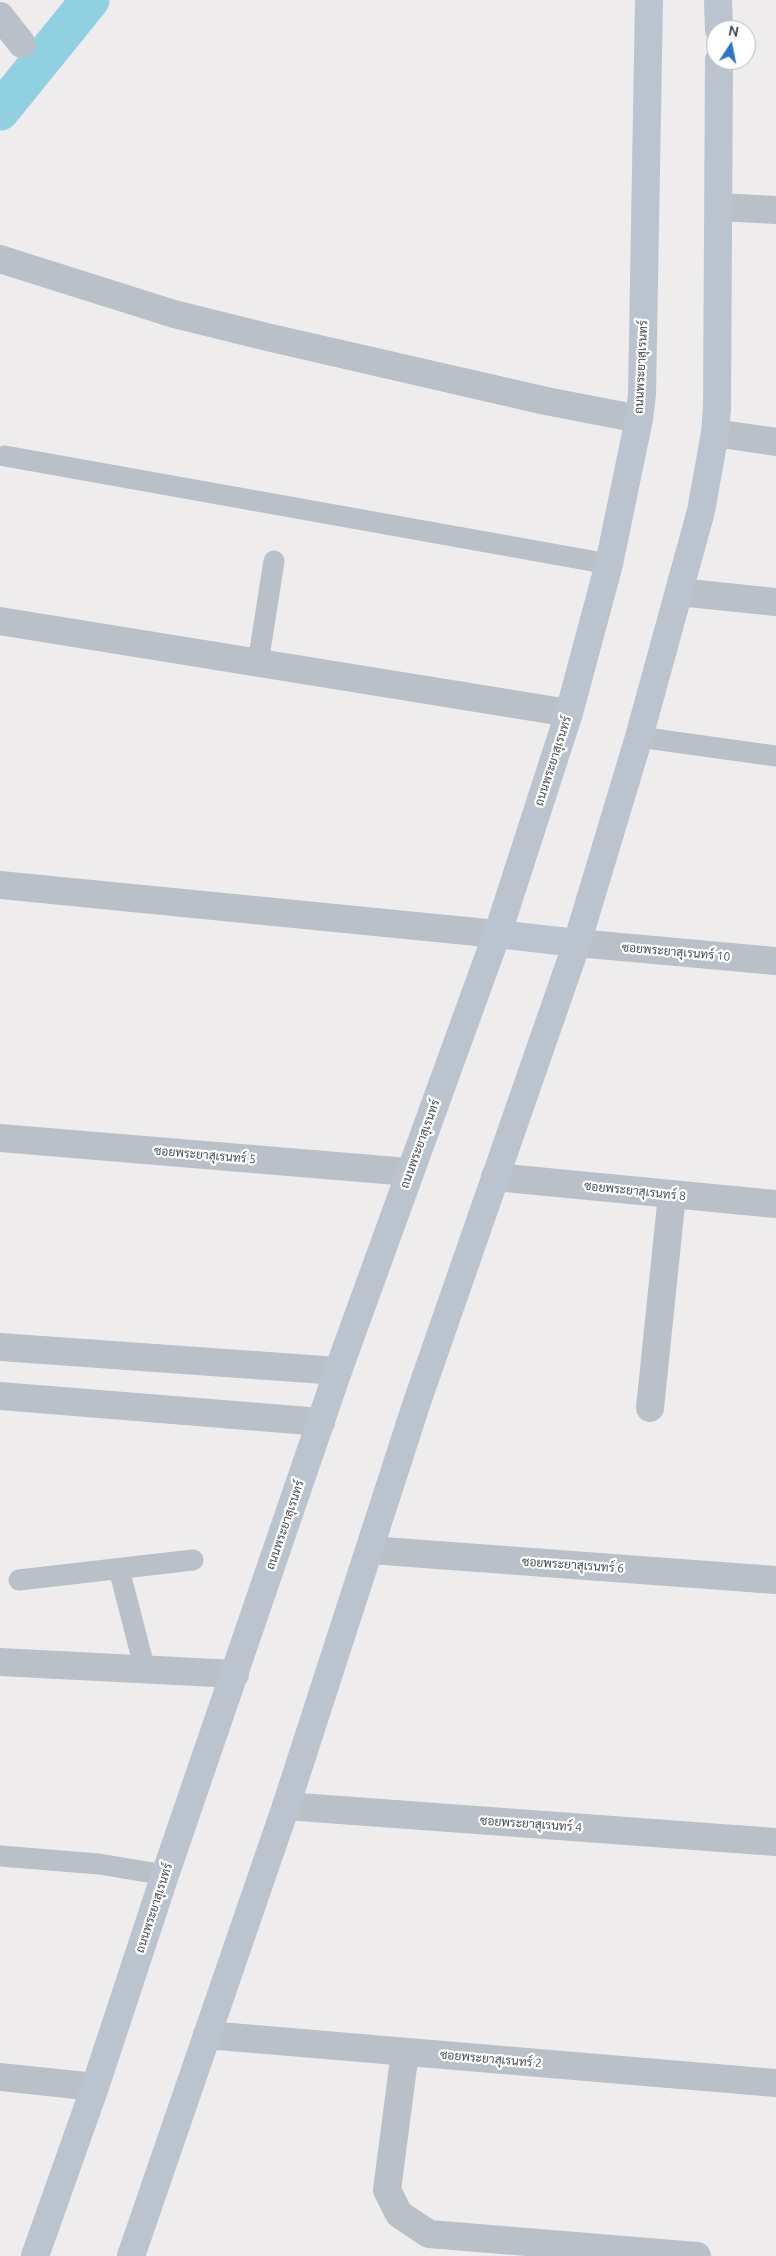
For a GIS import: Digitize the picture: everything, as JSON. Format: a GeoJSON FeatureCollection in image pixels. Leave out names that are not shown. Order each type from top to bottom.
{"type":"FeatureCollection","features":[{"type":"Feature","properties":{"kind":"street","name":"ถนนพระยาสุเรนทร์"},"geometry":{"type":"LineString","coordinates":[[35,2256],[95,2087],[164,1875],[235,1674],[338,1371],[496,934],[569,713],[609,564],[639,419],[642,394],[648,0]]}},
{"type":"Feature","properties":{"kind":"street"},"geometry":{"type":"LineString","coordinates":[[718,0],[719,20]]}},
{"type":"Feature","properties":{"kind":"street"},"geometry":{"type":"LineString","coordinates":[[0,16],[22,44]]}},
{"type":"Feature","properties":{"kind":"street"},"geometry":{"type":"LineString","coordinates":[[131,2256],[286,1806],[417,1402],[577,943],[639,737],[701,511],[715,433],[717,409],[719,70]]}},
{"type":"Feature","properties":{"kind":"street"},"geometry":{"type":"LineString","coordinates":[[719,207],[776,210]]}},
{"type":"Feature","properties":{"kind":"street"},"geometry":{"type":"LineString","coordinates":[[0,259],[174,314],[267,338],[546,401],[639,419]]}},
{"type":"Feature","properties":{"kind":"street"},"geometry":{"type":"LineString","coordinates":[[715,433],[776,442]]}},
{"type":"Feature","properties":{"kind":"street"},"geometry":{"type":"LineString","coordinates":[[679,592],[776,602]]}},
{"type":"Feature","properties":{"kind":"street"},"geometry":{"type":"LineString","coordinates":[[0,621],[569,713]]}},
{"type":"Feature","properties":{"kind":"street"},"geometry":{"type":"LineString","coordinates":[[0,885],[577,943]]}},
{"type":"Feature","properties":{"kind":"street","name":"ซอยพระยาสุเรนทร์ 10"},"geometry":{"type":"LineString","coordinates":[[577,943],[776,961]]}},
{"type":"Feature","properties":{"kind":"street","name":"ซอยพระยาสุเรนทร์ 5"},"geometry":{"type":"LineString","coordinates":[[0,1138],[409,1172]]}},
{"type":"Feature","properties":{"kind":"street","name":"ซอยพระยาสุเรนทร์ 8"},"geometry":{"type":"LineString","coordinates":[[494,1177],[776,1204]]}},
{"type":"Feature","properties":{"kind":"street"},"geometry":{"type":"LineString","coordinates":[[650,1408],[672,1195]]}},
{"type":"Feature","properties":{"kind":"street"},"geometry":{"type":"LineString","coordinates":[[0,1348],[338,1371]]}},
{"type":"Feature","properties":{"kind":"street"},"geometry":{"type":"LineString","coordinates":[[0,1396],[321,1422]]}},
{"type":"Feature","properties":{"kind":"street","name":"ซอยพระยาสุเรนทร์ 6"},"geometry":{"type":"LineString","coordinates":[[370,1550],[776,1580]]}},
{"type":"Feature","properties":{"kind":"street"},"geometry":{"type":"LineString","coordinates":[[0,1662],[235,1674]]}},
{"type":"Feature","properties":{"kind":"street","name":"ซอยพระยาสุเรนทร์ 4"},"geometry":{"type":"LineString","coordinates":[[286,1806],[776,1842]]}},
{"type":"Feature","properties":{"kind":"street","name":"ซอยพระยาสุเรนทร์ 2"},"geometry":{"type":"LineString","coordinates":[[207,2035],[776,2083]]}},
{"type":"Feature","properties":{"kind":"street"},"geometry":{"type":"LineString","coordinates":[[405,2052],[387,2190],[399,2214],[429,2234],[697,2256]]}},
{"type":"Feature","properties":{"kind":"street"},"geometry":{"type":"LineString","coordinates":[[0,2077],[95,2087]]}},
{"type":"Feature","properties":{"kind":"lane"},"geometry":{"type":"LineString","coordinates":[[5,456],[609,564]]}},
{"type":"Feature","properties":{"kind":"lane"},"geometry":{"type":"LineString","coordinates":[[258,663],[274,562]]}},
{"type":"Feature","properties":{"kind":"lane"},"geometry":{"type":"LineString","coordinates":[[639,737],[776,756]]}},
{"type":"Feature","properties":{"kind":"lane"},"geometry":{"type":"LineString","coordinates":[[19,1580],[193,1560]]}},
{"type":"Feature","properties":{"kind":"lane"},"geometry":{"type":"LineString","coordinates":[[119,1569],[144,1670]]}},
{"type":"Feature","properties":{"kind":"lane"},"geometry":{"type":"LineString","coordinates":[[0,1856],[99,1864],[164,1875]]}},
{"type":"Feature","properties":{"kind":"waterway"},"geometry":{"type":"LineString","coordinates":[[0,111],[90,0]]}}]}
